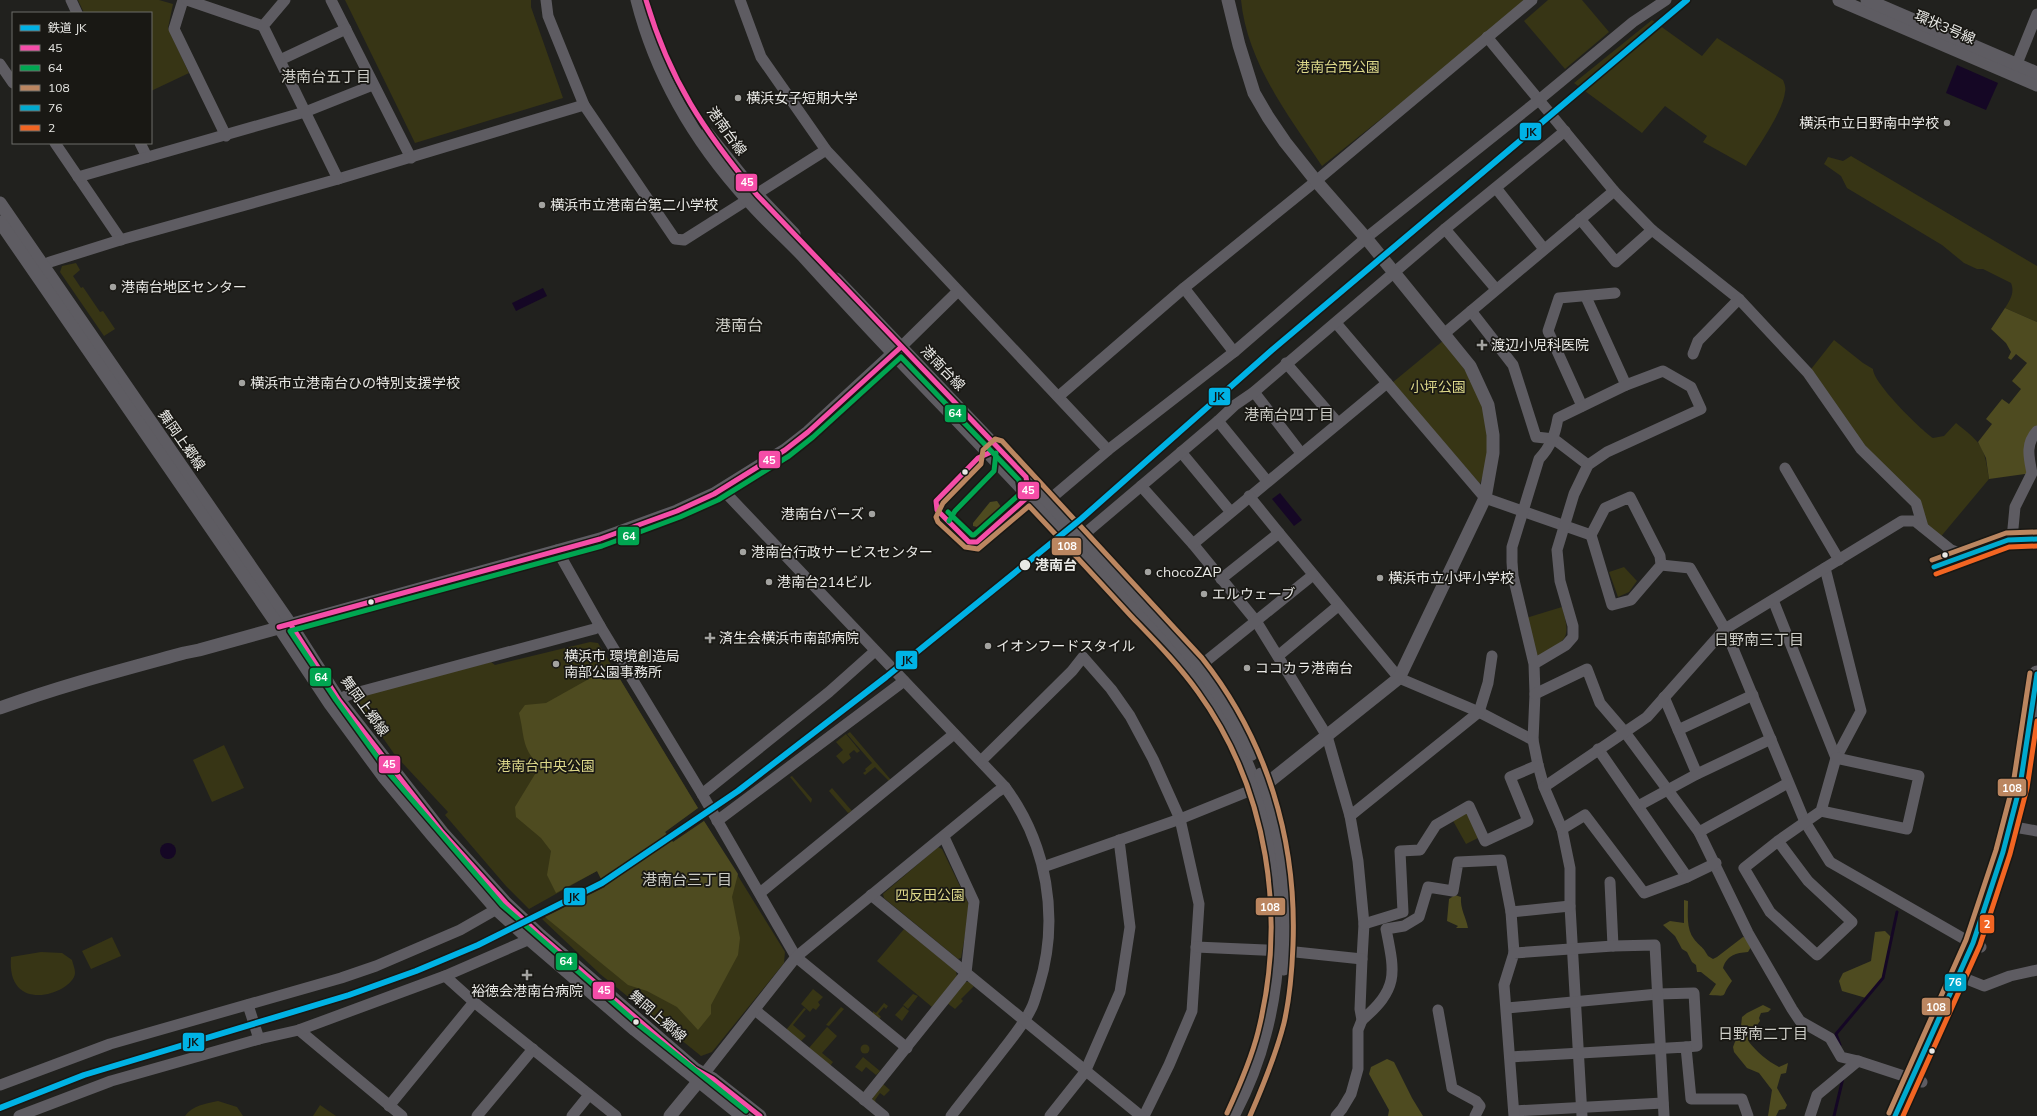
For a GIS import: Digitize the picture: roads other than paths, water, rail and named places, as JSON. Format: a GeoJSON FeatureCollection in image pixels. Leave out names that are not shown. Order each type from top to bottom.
{"type":"FeatureCollection","features":[{"type":"Feature","properties":{"kind":"main road"},"geometry":{"type":"LineString","coordinates":[[1977,945],[2018,793],[2037,674]]}},
{"type":"Feature","properties":{"kind":"main road"},"geometry":{"type":"LineString","coordinates":[[1906,1116],[1917,1081],[1964,978],[2005,880],[2020,828],[2037,755]]}},
{"type":"Feature","properties":{"kind":"main road"},"geometry":{"type":"LineString","coordinates":[[1895,1116],[1917,1081]]}},
{"type":"Feature","properties":{"kind":"street"},"geometry":{"type":"LineString","coordinates":[[71,0],[77,12]]}},
{"type":"Feature","properties":{"kind":"street"},"geometry":{"type":"LineString","coordinates":[[183,0],[174,29],[226,136]]}},
{"type":"Feature","properties":{"kind":"street"},"geometry":{"type":"LineString","coordinates":[[187,0],[263,26],[338,179]]}},
{"type":"Feature","properties":{"kind":"street"},"geometry":{"type":"LineString","coordinates":[[263,26],[285,0]]}},
{"type":"Feature","properties":{"kind":"street"},"geometry":{"type":"LineString","coordinates":[[331,0],[411,158]]}},
{"type":"Feature","properties":{"kind":"street"},"geometry":{"type":"LineString","coordinates":[[546,0],[548,16],[584,106],[675,239],[684,240],[753,198],[826,150]]}},
{"type":"Feature","properties":{"kind":"street","name":"港南台線"},"geometry":{"type":"LineString","coordinates":[[637,0],[648,39],[678,103],[702,142],[753,198],[797,250],[897,350],[1044,504],[1185,663],[1218,707],[1261,787]]}},
{"type":"Feature","properties":{"kind":"street","name":"港南台線"},"geometry":{"type":"LineString","coordinates":[[646,0],[659,41],[682,94],[753,198]]}},
{"type":"Feature","properties":{"kind":"street"},"geometry":{"type":"LineString","coordinates":[[740,0],[761,57],[826,150],[1059,396],[1108,450]]}},
{"type":"Feature","properties":{"kind":"street"},"geometry":{"type":"LineString","coordinates":[[1043,867],[1180,819],[1261,787],[1399,678],[1485,498],[1493,447],[1493,435],[1488,405],[1470,366],[1445,333],[1366,238],[1316,181],[1285,142],[1254,93],[1239,45],[1228,0]]}},
{"type":"Feature","properties":{"kind":"street"},"geometry":{"type":"LineString","coordinates":[[1059,396],[1184,288],[1316,181],[1532,0]]}},
{"type":"Feature","properties":{"kind":"street"},"geometry":{"type":"LineString","coordinates":[[1044,504],[1108,450],[1234,352],[1366,238],[1540,99],[1633,22],[1666,0]]}},
{"type":"Feature","properties":{"kind":"street","name":"環状3号線"},"geometry":{"type":"LineString","coordinates":[[1839,0],[2015,69],[2037,73]]}},
{"type":"Feature","properties":{"kind":"street","name":"環状3号線"},"geometry":{"type":"LineString","coordinates":[[1867,0],[2015,69],[2037,85]]}},
{"type":"Feature","properties":{"kind":"street"},"geometry":{"type":"LineString","coordinates":[[2015,69],[2037,14]]}},
{"type":"Feature","properties":{"kind":"street"},"geometry":{"type":"LineString","coordinates":[[280,60],[346,29]]}},
{"type":"Feature","properties":{"kind":"street"},"geometry":{"type":"LineString","coordinates":[[1487,37],[1540,99],[1614,191],[1652,230],[1739,299],[1808,373],[1861,449],[1916,503],[1923,527]]}},
{"type":"Feature","properties":{"kind":"street"},"geometry":{"type":"LineString","coordinates":[[0,65],[12,82]]}},
{"type":"Feature","properties":{"kind":"street"},"geometry":{"type":"LineString","coordinates":[[78,177],[226,136],[305,112],[373,85]]}},
{"type":"Feature","properties":{"kind":"street"},"geometry":{"type":"LineString","coordinates":[[39,267],[121,240],[411,158],[584,106]]}},
{"type":"Feature","properties":{"kind":"street"},"geometry":{"type":"LineString","coordinates":[[1077,540],[1235,405],[1254,392],[1286,363],[1336,323],[1445,229],[1565,131]]}},
{"type":"Feature","properties":{"kind":"street"},"geometry":{"type":"LineString","coordinates":[[56,144],[121,240]]}},
{"type":"Feature","properties":{"kind":"street"},"geometry":{"type":"LineString","coordinates":[[140,144],[147,157]]}},
{"type":"Feature","properties":{"kind":"street"},"geometry":{"type":"LineString","coordinates":[[1496,188],[1544,249]]}},
{"type":"Feature","properties":{"kind":"street"},"geometry":{"type":"LineString","coordinates":[[1445,333],[1614,191]]}},
{"type":"Feature","properties":{"kind":"street","name":"舞岡上郷線"},"geometry":{"type":"LineString","coordinates":[[0,203],[39,267],[285,626],[334,702],[442,832],[501,906],[635,1030],[701,1078],[760,1116]]}},
{"type":"Feature","properties":{"kind":"street"},"geometry":{"type":"LineString","coordinates":[[1580,219],[1616,262],[1652,230]]}},
{"type":"Feature","properties":{"kind":"street","name":"舞岡上郷線"},"geometry":{"type":"LineString","coordinates":[[0,222],[39,267]]}},
{"type":"Feature","properties":{"kind":"street"},"geometry":{"type":"LineString","coordinates":[[1445,229],[1496,289]]}},
{"type":"Feature","properties":{"kind":"street"},"geometry":{"type":"LineString","coordinates":[[1184,288],[1234,352]]}},
{"type":"Feature","properties":{"kind":"street"},"geometry":{"type":"LineString","coordinates":[[0,708],[70,685],[600,539],[677,511],[722,489],[785,450],[808,432],[897,350],[958,291]]}},
{"type":"Feature","properties":{"kind":"street"},"geometry":{"type":"LineString","coordinates":[[1582,406],[1548,332],[1559,298],[1615,294]]}},
{"type":"Feature","properties":{"kind":"street"},"geometry":{"type":"LineString","coordinates":[[1586,297],[1626,385]]}},
{"type":"Feature","properties":{"kind":"street"},"geometry":{"type":"LineString","coordinates":[[1693,354],[1698,341],[1739,299]]}},
{"type":"Feature","properties":{"kind":"street"},"geometry":{"type":"LineString","coordinates":[[1471,310],[1513,365],[1536,437],[1554,439],[1588,465]]}},
{"type":"Feature","properties":{"kind":"street"},"geometry":{"type":"LineString","coordinates":[[1336,323],[1485,498],[1591,535]]}},
{"type":"Feature","properties":{"kind":"street"},"geometry":{"type":"LineString","coordinates":[[1286,363],[1338,423]]}},
{"type":"Feature","properties":{"kind":"street"},"geometry":{"type":"LineString","coordinates":[[1534,664],[1566,646],[1573,637],[1573,626],[1560,581],[1557,550],[1574,494],[1588,465],[1607,452],[1701,409],[1691,387],[1663,370],[1626,385],[1558,418],[1554,439],[1548,450],[1539,459],[1512,547],[1513,576],[1534,664],[1535,694],[1533,740],[1544,787],[1562,830],[1570,868],[1570,906],[1582,1112]]}},
{"type":"Feature","properties":{"kind":"street"},"geometry":{"type":"LineString","coordinates":[[1193,544],[1267,481],[1387,383]]}},
{"type":"Feature","properties":{"kind":"street"},"geometry":{"type":"LineString","coordinates":[[1254,392],[1301,453]]}},
{"type":"Feature","properties":{"kind":"street"},"geometry":{"type":"LineString","coordinates":[[1218,421],[1267,481]]}},
{"type":"Feature","properties":{"kind":"street"},"geometry":{"type":"LineString","coordinates":[[2012,539],[2014,507],[2032,473],[2028,455],[2030,443],[2037,431]]}},
{"type":"Feature","properties":{"kind":"street"},"geometry":{"type":"LineString","coordinates":[[1181,452],[1230,512]]}},
{"type":"Feature","properties":{"kind":"street"},"geometry":{"type":"LineString","coordinates":[[1785,468],[1839,560]]}},
{"type":"Feature","properties":{"kind":"street"},"geometry":{"type":"LineString","coordinates":[[1141,486],[1193,544],[1256,621],[1327,736],[1350,816],[1359,868],[1364,924],[1360,1009],[1362,1020]]}},
{"type":"Feature","properties":{"kind":"street"},"geometry":{"type":"LineString","coordinates":[[722,489],[904,682],[1006,787],[1018,804],[1031,829],[1043,867],[1048,892],[1048,947],[1045,965],[1031,1010],[1021,1026],[951,1116]]}},
{"type":"Feature","properties":{"kind":"street"},"geometry":{"type":"LineString","coordinates":[[1249,496],[1338,606],[1399,678],[1479,712],[1533,740]]}},
{"type":"Feature","properties":{"kind":"street"},"geometry":{"type":"LineString","coordinates":[[1630,497],[1660,556],[1661,565],[1631,600],[1612,605],[1591,535],[1605,508],[1630,497]]}},
{"type":"Feature","properties":{"kind":"street"},"geometry":{"type":"LineString","coordinates":[[1544,787],[1624,731],[1647,717],[1725,629],[1902,521],[1915,521],[1951,550],[1965,555],[2012,539],[2037,539]]}},
{"type":"Feature","properties":{"kind":"street"},"geometry":{"type":"LineString","coordinates":[[1221,579],[1279,533]]}},
{"type":"Feature","properties":{"kind":"street","name":"港南台線"},"geometry":{"type":"LineString","coordinates":[[1077,540],[1200,666],[1235,718],[1261,787]]}},
{"type":"Feature","properties":{"kind":"street"},"geometry":{"type":"LineString","coordinates":[[557,550],[600,626],[702,794],[796,957],[907,1048]]}},
{"type":"Feature","properties":{"kind":"street"},"geometry":{"type":"LineString","coordinates":[[1661,565],[1690,568],[1725,629],[1805,822],[1830,862],[1977,945]]}},
{"type":"Feature","properties":{"kind":"street"},"geometry":{"type":"LineString","coordinates":[[1778,841],[1808,881],[1852,922],[1817,955],[1770,912],[1744,868],[1778,841],[1821,811],[1836,758],[1861,711],[1825,568]]}},
{"type":"Feature","properties":{"kind":"street"},"geometry":{"type":"LineString","coordinates":[[1200,666],[1313,575]]}},
{"type":"Feature","properties":{"kind":"street"},"geometry":{"type":"LineString","coordinates":[[1773,600],[1836,758]]}},
{"type":"Feature","properties":{"kind":"street"},"geometry":{"type":"LineString","coordinates":[[1278,656],[1338,606]]}},
{"type":"Feature","properties":{"kind":"street"},"geometry":{"type":"LineString","coordinates":[[334,702],[348,695],[594,629],[600,626]]}},
{"type":"Feature","properties":{"kind":"street"},"geometry":{"type":"LineString","coordinates":[[702,794],[829,692],[875,651]]}},
{"type":"Feature","properties":{"kind":"street"},"geometry":{"type":"LineString","coordinates":[[1350,816],[1479,712],[1488,684],[1492,656]]}},
{"type":"Feature","properties":{"kind":"street"},"geometry":{"type":"LineString","coordinates":[[981,761],[1072,671],[1082,657],[1111,689],[1130,716],[1153,759],[1180,819],[1199,904],[1192,1011],[1169,1065],[1144,1116]]}},
{"type":"Feature","properties":{"kind":"street"},"geometry":{"type":"LineString","coordinates":[[1535,694],[1587,669],[1600,703],[1624,731],[1699,832],[1716,864],[1748,933],[1800,1021],[1830,1038],[1850,1061],[1917,1081]]}},
{"type":"Feature","properties":{"kind":"street"},"geometry":{"type":"LineString","coordinates":[[717,821],[904,682]]}},
{"type":"Feature","properties":{"kind":"street"},"geometry":{"type":"LineString","coordinates":[[1678,730],[1753,695]]}},
{"type":"Feature","properties":{"kind":"street"},"geometry":{"type":"LineString","coordinates":[[1664,697],[1697,774]]}},
{"type":"Feature","properties":{"kind":"street"},"geometry":{"type":"LineString","coordinates":[[760,893],[954,734]]}},
{"type":"Feature","properties":{"kind":"street"},"geometry":{"type":"LineString","coordinates":[[1638,806],[1697,774],[1771,739]]}},
{"type":"Feature","properties":{"kind":"street"},"geometry":{"type":"LineString","coordinates":[[1598,749],[1687,877]]}},
{"type":"Feature","properties":{"kind":"street"},"geometry":{"type":"LineString","coordinates":[[1821,811],[1906,829],[1919,776],[1836,758]]}},
{"type":"Feature","properties":{"kind":"street"},"geometry":{"type":"LineString","coordinates":[[1364,924],[1403,912],[1400,851],[1420,850],[1436,825],[1469,806],[1485,841],[1528,821],[1510,778],[1538,765]]}},
{"type":"Feature","properties":{"kind":"street"},"geometry":{"type":"LineString","coordinates":[[1699,832],[1788,783]]}},
{"type":"Feature","properties":{"kind":"street"},"geometry":{"type":"LineString","coordinates":[[670,1116],[796,957],[997,792],[1006,787]]}},
{"type":"Feature","properties":{"kind":"street"},"geometry":{"type":"LineString","coordinates":[[1233,1116],[1250,1078],[1263,1040],[1276,980],[1287,906],[1283,861],[1274,818],[1261,787]]}},
{"type":"Feature","properties":{"kind":"street"},"geometry":{"type":"LineString","coordinates":[[1562,830],[1586,815],[1644,893],[1687,877],[1716,864]]}},
{"type":"Feature","properties":{"kind":"street"},"geometry":{"type":"LineString","coordinates":[[2020,828],[2037,831]]}},
{"type":"Feature","properties":{"kind":"street"},"geometry":{"type":"LineString","coordinates":[[864,1100],[966,973],[974,902],[944,837]]}},
{"type":"Feature","properties":{"kind":"street"},"geometry":{"type":"LineString","coordinates":[[1050,1116],[1085,1072],[1120,992],[1130,927],[1119,840]]}},
{"type":"Feature","properties":{"kind":"street"},"geometry":{"type":"LineString","coordinates":[[1336,1116],[1342,1109],[1356,1080],[1358,1030],[1362,1020],[1373,1011],[1387,993],[1393,979],[1393,966],[1386,929],[1404,926],[1419,917],[1428,887],[1453,891],[1458,862],[1501,860],[1511,912],[1514,953],[1504,985],[1514,1113],[1582,1112],[1663,1103]]}},
{"type":"Feature","properties":{"kind":"street"},"geometry":{"type":"LineString","coordinates":[[1610,882],[1613,946]]}},
{"type":"Feature","properties":{"kind":"street"},"geometry":{"type":"LineString","coordinates":[[871,895],[1085,1072],[1141,1116]]}},
{"type":"Feature","properties":{"kind":"street"},"geometry":{"type":"LineString","coordinates":[[0,1085],[110,1044],[249,1008],[376,966],[460,930],[501,906]]}},
{"type":"Feature","properties":{"kind":"street"},"geometry":{"type":"LineString","coordinates":[[1511,912],[1570,906]]}},
{"type":"Feature","properties":{"kind":"street"},"geometry":{"type":"LineString","coordinates":[[19,1116],[111,1081],[259,1038],[299,1030],[445,976],[535,938]]}},
{"type":"Feature","properties":{"kind":"street"},"geometry":{"type":"LineString","coordinates":[[1514,953],[1613,946],[1655,945],[1664,1116]]}},
{"type":"Feature","properties":{"kind":"street"},"geometry":{"type":"LineString","coordinates":[[1196,947],[1281,950],[1362,959]]}},
{"type":"Feature","properties":{"kind":"street"},"geometry":{"type":"LineString","coordinates":[[1242,1116],[1269,1049],[1280,1007],[1281,950]]}},
{"type":"Feature","properties":{"kind":"street"},"geometry":{"type":"LineString","coordinates":[[1964,978],[1984,986],[2010,976],[2037,970]]}},
{"type":"Feature","properties":{"kind":"street"},"geometry":{"type":"LineString","coordinates":[[445,976],[474,1002],[616,1116]]}},
{"type":"Feature","properties":{"kind":"street"},"geometry":{"type":"LineString","coordinates":[[1507,1008],[1658,994],[1694,993],[1697,1046],[1510,1057]]}},
{"type":"Feature","properties":{"kind":"street"},"geometry":{"type":"LineString","coordinates":[[389,1106],[474,1002]]}},
{"type":"Feature","properties":{"kind":"street"},"geometry":{"type":"LineString","coordinates":[[249,1008],[259,1038]]}},
{"type":"Feature","properties":{"kind":"street"},"geometry":{"type":"LineString","coordinates":[[755,1010],[884,1116]]}},
{"type":"Feature","properties":{"kind":"street"},"geometry":{"type":"LineString","coordinates":[[1438,1010],[1452,1088],[1476,1101],[1480,1106],[1472,1113]]}},
{"type":"Feature","properties":{"kind":"street"},"geometry":{"type":"LineString","coordinates":[[299,1030],[402,1116]]}},
{"type":"Feature","properties":{"kind":"street"},"geometry":{"type":"LineString","coordinates":[[1686,1047],[1691,1099],[1742,1099],[1748,1116]]}},
{"type":"Feature","properties":{"kind":"street"},"geometry":{"type":"LineString","coordinates":[[477,1116],[533,1049]]}},
{"type":"Feature","properties":{"kind":"street"},"geometry":{"type":"LineString","coordinates":[[1810,1116],[1817,1095],[1837,1078],[1850,1061]]}},
{"type":"Feature","properties":{"kind":"street","name":"舞岡上郷線"},"geometry":{"type":"LineString","coordinates":[[701,1078],[742,1116]]}},
{"type":"Feature","properties":{"kind":"street"},"geometry":{"type":"LineString","coordinates":[[572,1116],[589,1095]]}},
{"type":"Feature","properties":{"kind":"waterway"},"geometry":{"type":"LineString","coordinates":[[1840,1045],[1836,1034],[1883,978],[1897,912]]}},
{"type":"Feature","properties":{"kind":"waterway"},"geometry":{"type":"LineString","coordinates":[[1834,1116],[1843,1078]]}},
{"type":"Feature","properties":{"kind":"rail line","name":"JK"},"geometry":{"type":"LineString","coordinates":[[0,1108],[84,1075],[349,995],[416,971],[478,945],[602,883],[738,791],[886,677],[1081,519],[1272,350],[1687,0]]}},
{"type":"Feature","properties":{"kind":"place","name":"横浜女子短期大学"},"geometry":{"type":"Point","coordinates":[738,98]}},
{"type":"Feature","properties":{"kind":"place","name":"横浜市立日野南中学校"},"geometry":{"type":"Point","coordinates":[1947,123]}},
{"type":"Feature","properties":{"kind":"place","name":"横浜市立港南台第二小学校"},"geometry":{"type":"Point","coordinates":[542,205]}},
{"type":"Feature","properties":{"kind":"place","name":"港南台地区センター"},"geometry":{"type":"Point","coordinates":[113,287]}},
{"type":"Feature","properties":{"kind":"place","name":"渡辺小児科医院"},"geometry":{"type":"Point","coordinates":[1482,345]}},
{"type":"Feature","properties":{"kind":"place","name":"横浜市立港南台ひの特別支援学校"},"geometry":{"type":"Point","coordinates":[242,383]}},
{"type":"Feature","properties":{"kind":"place","name":"港南台バーズ"},"geometry":{"type":"Point","coordinates":[872,514]}},
{"type":"Feature","properties":{"kind":"place","name":"港南台行政サービスセンター"},"geometry":{"type":"Point","coordinates":[743,552]}},
{"type":"Feature","properties":{"kind":"place","name":"港南台"},"geometry":{"type":"Point","coordinates":[1025,565]}},
{"type":"Feature","properties":{"kind":"place","name":"chocoZAP"},"geometry":{"type":"Point","coordinates":[1148,572]}},
{"type":"Feature","properties":{"kind":"place","name":"横浜市立小坪小学校"},"geometry":{"type":"Point","coordinates":[1380,578]}},
{"type":"Feature","properties":{"kind":"place","name":"港南台214ビル"},"geometry":{"type":"Point","coordinates":[769,582]}},
{"type":"Feature","properties":{"kind":"place","name":"エルウェーブ"},"geometry":{"type":"Point","coordinates":[1204,594]}},
{"type":"Feature","properties":{"kind":"place","name":"済生会横浜市南部病院"},"geometry":{"type":"Point","coordinates":[710,638]}},
{"type":"Feature","properties":{"kind":"place","name":"イオンフードスタイル"},"geometry":{"type":"Point","coordinates":[988,646]}},
{"type":"Feature","properties":{"kind":"place","name":"横浜市 環境創造局 南部公園事務所"},"geometry":{"type":"Point","coordinates":[556,664]}},
{"type":"Feature","properties":{"kind":"place","name":"ココカラ港南台"},"geometry":{"type":"Point","coordinates":[1247,668]}},
{"type":"Feature","properties":{"kind":"place","name":"裕徳会港南台病院"},"geometry":{"type":"Point","coordinates":[527,975]}},
{"type":"Feature","properties":{"kind":"district","name":"港南台五丁目"},"geometry":{"type":"Point","coordinates":[326,76]}},
{"type":"Feature","properties":{"kind":"district","name":"港南台"},"geometry":{"type":"Point","coordinates":[739,325]}},
{"type":"Feature","properties":{"kind":"district","name":"港南台四丁目"},"geometry":{"type":"Point","coordinates":[1289,414]}},
{"type":"Feature","properties":{"kind":"district","name":"日野南三丁目"},"geometry":{"type":"Point","coordinates":[1759,639]}},
{"type":"Feature","properties":{"kind":"district","name":"港南台三丁目"},"geometry":{"type":"Point","coordinates":[687,879]}},
{"type":"Feature","properties":{"kind":"district","name":"日野南二丁目"},"geometry":{"type":"Point","coordinates":[1763,1033]}},
{"type":"Feature","properties":{"kind":"park label","name":"港南台西公園"},"geometry":{"type":"Point","coordinates":[1338,67]}},
{"type":"Feature","properties":{"kind":"park label","name":"小坪公園"},"geometry":{"type":"Point","coordinates":[1438,387]}},
{"type":"Feature","properties":{"kind":"park label","name":"港南台中央公園"},"geometry":{"type":"Point","coordinates":[546,766]}},
{"type":"Feature","properties":{"kind":"park label","name":"四反田公園"},"geometry":{"type":"Point","coordinates":[930,895]}}]}
